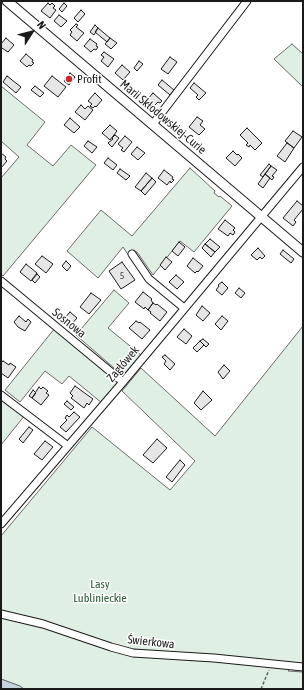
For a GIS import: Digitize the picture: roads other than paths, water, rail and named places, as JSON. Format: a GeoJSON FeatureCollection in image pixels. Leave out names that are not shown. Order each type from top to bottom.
{"type":"FeatureCollection","features":[{"type":"Feature","properties":{"kind":"street","name":"Marii Skłodowskiej-Curie"},"geometry":{"type":"LineString","coordinates":[[7,1],[303,252]]}},
{"type":"Feature","properties":{"kind":"street"},"geometry":{"type":"LineString","coordinates":[[153,124],[247,1]]}},
{"type":"Feature","properties":{"kind":"street","name":"Zagłówek"},"geometry":{"type":"LineString","coordinates":[[1,524],[123,382],[303,167]]}},
{"type":"Feature","properties":{"kind":"street"},"geometry":{"type":"LineString","coordinates":[[132,254],[149,279],[184,308]]}},
{"type":"Feature","properties":{"kind":"street","name":"Sosnowa"},"geometry":{"type":"LineString","coordinates":[[1,281],[123,382]]}},
{"type":"Feature","properties":{"kind":"street"},"geometry":{"type":"LineString","coordinates":[[1,395],[68,446]]}},
{"type":"Feature","properties":{"kind":"street","name":"Świerkowa"},"geometry":{"type":"LineString","coordinates":[[1,614],[43,624],[133,653],[214,658],[303,667]]}},
{"type":"Feature","properties":{"kind":"place","name":"Profit"},"geometry":{"type":"Point","coordinates":[69,79]}},
{"type":"Feature","properties":{"kind":"park label","name":"Lasy Lublinieckie"},"geometry":{"type":"Point","coordinates":[100,591]}}]}
